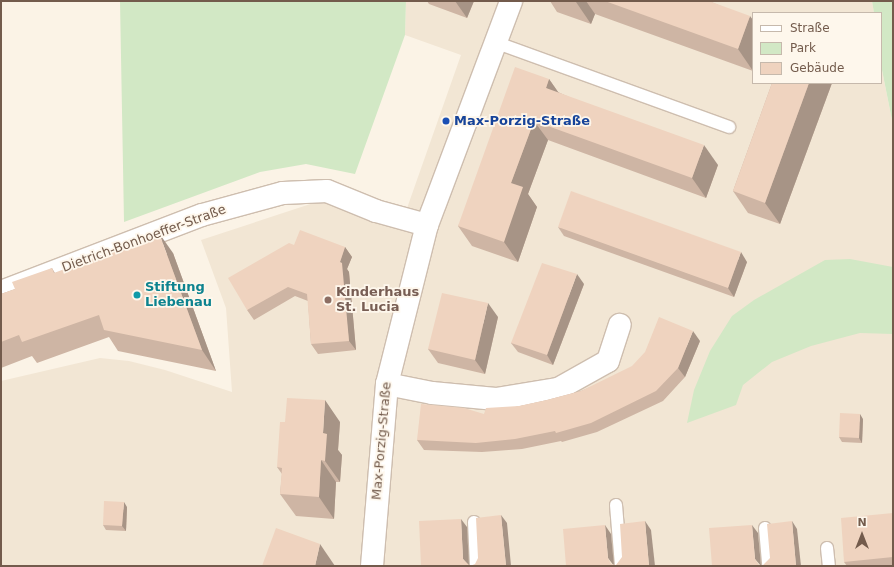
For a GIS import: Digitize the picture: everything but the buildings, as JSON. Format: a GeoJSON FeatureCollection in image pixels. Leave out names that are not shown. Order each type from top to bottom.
{"type":"FeatureCollection","features":[{"type":"Feature","properties":{"kind":"street","name":"Max-Porzig-Straße"},"geometry":{"type":"LineString","coordinates":[[372,566],[387,384],[427,225],[512,1]]}},
{"type":"Feature","properties":{"kind":"street","name":"Dietrich-Bonhoeffer-Straße"},"geometry":{"type":"LineString","coordinates":[[1,292],[202,215],[283,193],[327,191],[376,211],[427,225]]}},
{"type":"Feature","properties":{"kind":"street"},"geometry":{"type":"LineString","coordinates":[[387,384],[432,393],[496,399],[558,389],[608,361],[620,325]]}},
{"type":"Feature","properties":{"kind":"lane"},"geometry":{"type":"LineString","coordinates":[[497,43],[729,127]]}},
{"type":"Feature","properties":{"kind":"lane"},"geometry":{"type":"LineString","coordinates":[[616,506],[621,566]]}},
{"type":"Feature","properties":{"kind":"lane"},"geometry":{"type":"LineString","coordinates":[[474,522],[476,566]]}},
{"type":"Feature","properties":{"kind":"lane"},"geometry":{"type":"LineString","coordinates":[[766,528],[768,566]]}},
{"type":"Feature","properties":{"kind":"lane"},"geometry":{"type":"LineString","coordinates":[[827,548],[829,566]]}},
{"type":"Feature","properties":{"kind":"shaded area"},"geometry":{"type":"Polygon","coordinates":[[[406,1],[872,1],[874,12],[752,12],[752,84],[882,84],[882,70],[893,125],[893,566],[1,566],[1,381],[100,358],[129,361],[165,370],[232,392],[226,308],[201,240],[350,191],[406,211],[461,55],[405,35],[406,1]]]}},
{"type":"Feature","properties":{"kind":"green space"},"geometry":{"type":"Polygon","coordinates":[[[120,1],[406,1],[405,35],[355,174],[306,164],[260,172],[124,222],[120,1]]]}},
{"type":"Feature","properties":{"kind":"green space"},"geometry":{"type":"Polygon","coordinates":[[[872,1],[893,1],[893,125],[882,70],[882,12],[874,12],[872,1]]]}},
{"type":"Feature","properties":{"kind":"green space"},"geometry":{"type":"Polygon","coordinates":[[[850,259],[893,267],[893,334],[860,333],[811,346],[772,362],[743,385],[736,405],[687,423],[694,390],[710,351],[732,316],[754,300],[825,260],[850,259]]]}},
{"type":"Feature","properties":{"kind":"place","name":"Max-Porzig-Straße"},"geometry":{"type":"Point","coordinates":[446,121]}},
{"type":"Feature","properties":{"kind":"place","name":"Stiftung Liebenau"},"geometry":{"type":"Point","coordinates":[137,295]}},
{"type":"Feature","properties":{"kind":"place","name":"Kinderhaus St. Lucia"},"geometry":{"type":"Point","coordinates":[328,300]}}]}
